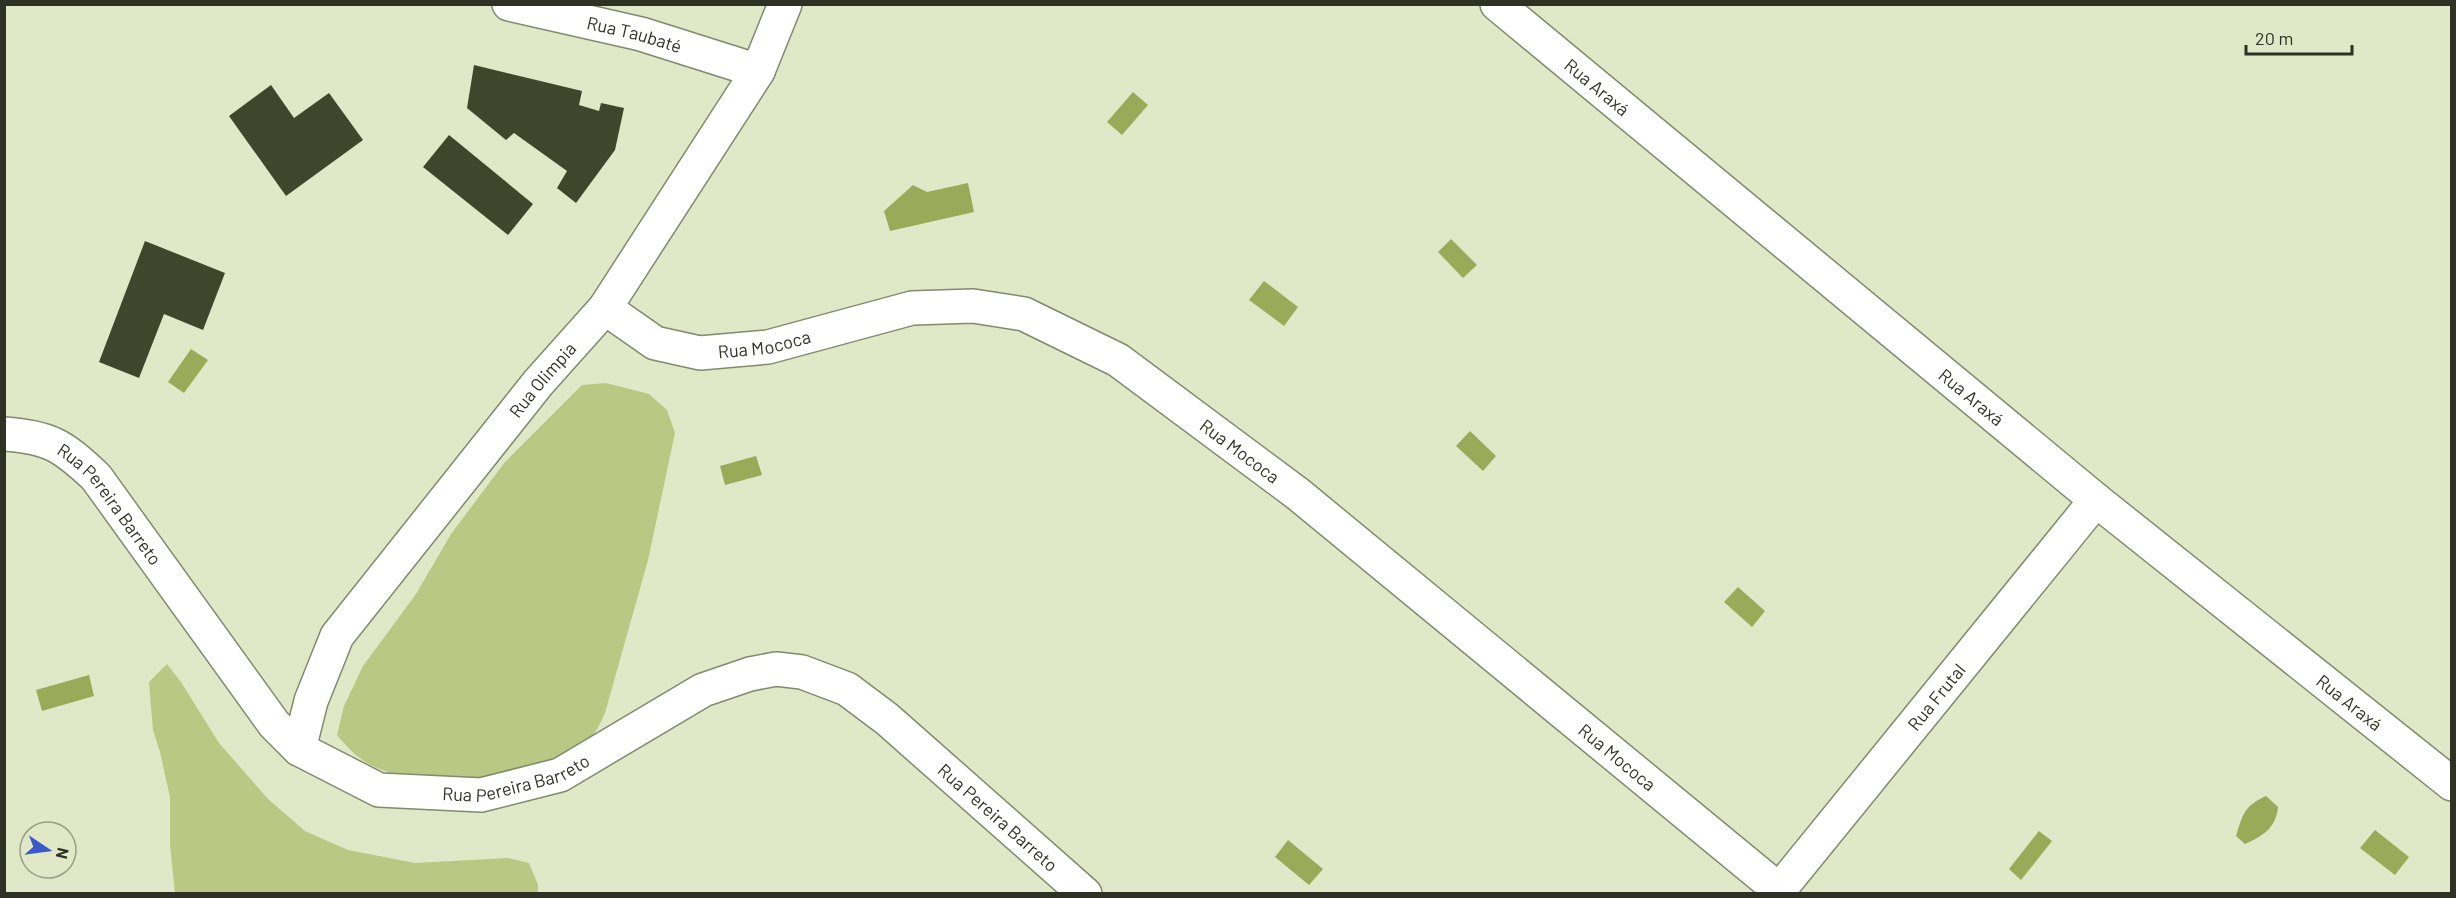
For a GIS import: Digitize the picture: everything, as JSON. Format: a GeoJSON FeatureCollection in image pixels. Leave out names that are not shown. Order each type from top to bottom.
{"type":"FeatureCollection","features":[{"type":"Feature","properties":{"kind":"street","name":"Rua Taubaté"},"geometry":{"type":"LineString","coordinates":[[509,4],[641,34],[758,71]]}},
{"type":"Feature","properties":{"kind":"street","name":"Rua Olimpia"},"geometry":{"type":"LineString","coordinates":[[299,749],[311,701],[337,636],[538,383],[605,308],[758,71],[785,4]]}},
{"type":"Feature","properties":{"kind":"street","name":"Rua Araxá"},"geometry":{"type":"LineString","coordinates":[[1497,4],[2096,500],[2451,784]]}},
{"type":"Feature","properties":{"kind":"street","name":"Rua Mococa"},"geometry":{"type":"LineString","coordinates":[[605,308],[655,343],[700,353],[768,347],[912,308],[973,306],[1024,314],[1118,360],[1298,494],[1777,892]]}},
{"type":"Feature","properties":{"kind":"street","name":"Rua Pereira Barreto"},"geometry":{"type":"LineString","coordinates":[[4,434],[35,436],[69,452],[96,477],[274,724],[299,749],[379,790],[481,795],[560,775],[703,690],[759,672],[776,669],[802,672],[847,689],[886,719],[1085,894]]}},
{"type":"Feature","properties":{"kind":"street","name":"Rua Frutal"},"geometry":{"type":"LineString","coordinates":[[1777,892],[2096,500]]}},
{"type":"Feature","properties":{"kind":"shaded area"},"geometry":{"type":"Polygon","coordinates":[[[1133,92],[1148,105],[1122,135],[1107,122],[1133,92]]]}},
{"type":"Feature","properties":{"kind":"shaded area"},"geometry":{"type":"Polygon","coordinates":[[[968,183],[974,212],[890,231],[884,211],[913,185],[927,192],[968,183]]]}},
{"type":"Feature","properties":{"kind":"shaded area"},"geometry":{"type":"Polygon","coordinates":[[[1451,239],[1477,265],[1463,278],[1438,252],[1451,239]]]}},
{"type":"Feature","properties":{"kind":"shaded area"},"geometry":{"type":"Polygon","coordinates":[[[1264,281],[1298,307],[1284,326],[1249,300],[1264,281]]]}},
{"type":"Feature","properties":{"kind":"shaded area"},"geometry":{"type":"Polygon","coordinates":[[[191,349],[208,360],[184,393],[168,382],[191,349]]]}},
{"type":"Feature","properties":{"kind":"shaded area"},"geometry":{"type":"Polygon","coordinates":[[[606,383],[649,394],[667,410],[675,433],[648,560],[605,713],[597,730],[576,752],[557,762],[505,775],[444,779],[416,777],[391,772],[366,762],[337,735],[344,706],[363,666],[416,594],[451,534],[505,462],[582,385],[606,383]]]}},
{"type":"Feature","properties":{"kind":"shaded area"},"geometry":{"type":"Polygon","coordinates":[[[1470,431],[1496,456],[1483,471],[1456,446],[1470,431]]]}},
{"type":"Feature","properties":{"kind":"shaded area"},"geometry":{"type":"Polygon","coordinates":[[[756,456],[762,475],[725,485],[720,466],[756,456]]]}},
{"type":"Feature","properties":{"kind":"shaded area"},"geometry":{"type":"Polygon","coordinates":[[[1738,587],[1765,611],[1752,627],[1724,602],[1738,587]]]}},
{"type":"Feature","properties":{"kind":"shaded area"},"geometry":{"type":"Polygon","coordinates":[[[167,664],[219,743],[268,799],[305,831],[348,850],[415,863],[508,858],[529,863],[538,885],[538,893],[175,893],[170,845],[170,797],[153,730],[149,682],[167,664]]]}},
{"type":"Feature","properties":{"kind":"shaded area"},"geometry":{"type":"Polygon","coordinates":[[[89,675],[94,696],[42,711],[36,690],[89,675]]]}},
{"type":"Feature","properties":{"kind":"shaded area"},"geometry":{"type":"Polygon","coordinates":[[[2266,796],[2278,807],[2275,821],[2263,834],[2245,844],[2236,836],[2243,816],[2253,803],[2266,796]]]}},
{"type":"Feature","properties":{"kind":"shaded area"},"geometry":{"type":"Polygon","coordinates":[[[2375,830],[2409,857],[2395,875],[2360,848],[2375,830]]]}},
{"type":"Feature","properties":{"kind":"shaded area"},"geometry":{"type":"Polygon","coordinates":[[[2039,831],[2052,841],[2021,880],[2009,869],[2039,831]]]}},
{"type":"Feature","properties":{"kind":"shaded area"},"geometry":{"type":"Polygon","coordinates":[[[1288,840],[1323,869],[1309,885],[1275,857],[1288,840]]]}},
{"type":"Feature","properties":{"kind":"building"},"geometry":{"type":"Polygon","coordinates":[[[474,65],[582,91],[579,105],[599,111],[601,103],[624,108],[615,150],[576,203],[557,188],[567,171],[514,133],[506,140],[467,108],[474,65]]]}},
{"type":"Feature","properties":{"kind":"building"},"geometry":{"type":"Polygon","coordinates":[[[271,85],[294,118],[329,93],[363,140],[286,196],[229,116],[271,85]]]}},
{"type":"Feature","properties":{"kind":"building"},"geometry":{"type":"Polygon","coordinates":[[[449,135],[533,204],[508,235],[423,167],[449,135]]]}},
{"type":"Feature","properties":{"kind":"building"},"geometry":{"type":"Polygon","coordinates":[[[145,241],[225,273],[203,330],[164,314],[139,378],[99,362],[145,241]]]}}]}
